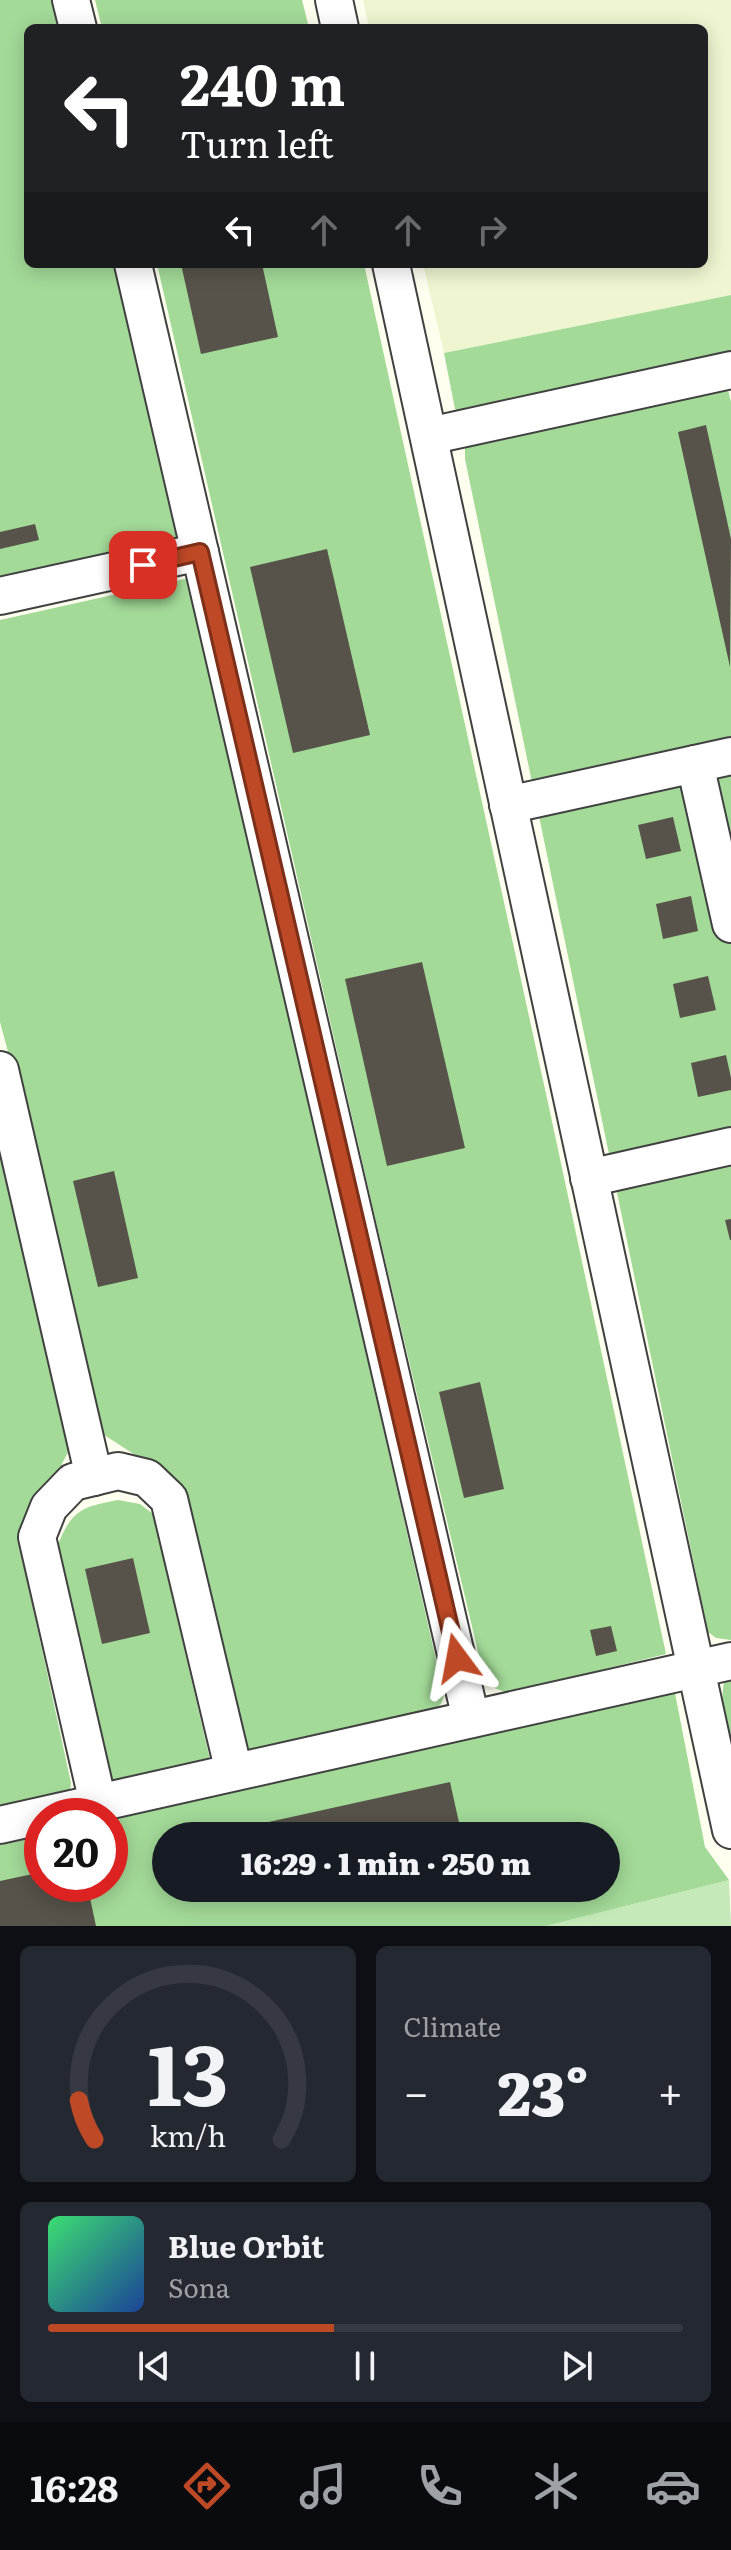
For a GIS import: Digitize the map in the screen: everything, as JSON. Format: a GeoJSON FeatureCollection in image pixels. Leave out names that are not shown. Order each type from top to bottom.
{"type":"FeatureCollection","features":[{"type":"Feature","properties":{"kind":"lane"},"geometry":{"type":"LineString","coordinates":[[71,0],[77,24]]}},
{"type":"Feature","properties":{"kind":"lane"},"geometry":{"type":"LineString","coordinates":[[334,0],[339,24]]}},
{"type":"Feature","properties":{"kind":"lane"},"geometry":{"type":"LineString","coordinates":[[134,268],[471,1719]]}},
{"type":"Feature","properties":{"kind":"lane"},"geometry":{"type":"LineString","coordinates":[[392,268],[731,1830]]}},
{"type":"Feature","properties":{"kind":"lane"},"geometry":{"type":"LineString","coordinates":[[429,436],[731,370]]}},
{"type":"Feature","properties":{"kind":"lane"},"geometry":{"type":"LineString","coordinates":[[0,596],[200,552]]}},
{"type":"Feature","properties":{"kind":"lane"},"geometry":{"type":"LineString","coordinates":[[508,805],[731,756]]}},
{"type":"Feature","properties":{"kind":"lane"},"geometry":{"type":"LineString","coordinates":[[695,764],[731,924]]}},
{"type":"Feature","properties":{"kind":"lane"},"geometry":{"type":"LineString","coordinates":[[0,1070],[94,1477]]}},
{"type":"Feature","properties":{"kind":"lane"},"geometry":{"type":"LineString","coordinates":[[589,1178],[731,1146]]}},
{"type":"Feature","properties":{"kind":"lane"},"geometry":{"type":"LineString","coordinates":[[97,1798],[37,1537],[49,1507],[73,1482],[118,1471],[147,1478],[169,1499],[234,1772]]}},
{"type":"Feature","properties":{"kind":"lane"},"geometry":{"type":"LineString","coordinates":[[120,1798],[731,1661]]}},
{"type":"Feature","properties":{"kind":"lane"},"geometry":{"type":"LineString","coordinates":[[0,1825],[24,1820]]}},
{"type":"Feature","properties":{"kind":"green space"},"geometry":{"type":"Polygon","coordinates":[[[0,0],[56,0],[62,24],[24,24],[24,268],[118,268],[180,537],[0,578],[0,0]]]}},
{"type":"Feature","properties":{"kind":"green space"},"geometry":{"type":"Polygon","coordinates":[[[95,0],[302,0],[308,24],[101,24],[95,0]]]}},
{"type":"Feature","properties":{"kind":"green space"},"geometry":{"type":"Polygon","coordinates":[[[363,0],[731,0],[731,295],[444,353],[424,268],[708,268],[708,24],[368,24],[363,0]]]}},
{"type":"Feature","properties":{"kind":"green space"},"geometry":{"type":"Polygon","coordinates":[[[158,268],[365,268],[666,1654],[507,1693],[492,1687],[484,1677],[376,1222],[158,268]]]}},
{"type":"Feature","properties":{"kind":"green space"},"geometry":{"type":"Polygon","coordinates":[[[731,295],[731,354],[464,415],[455,409],[444,353],[731,295]]]}},
{"type":"Feature","properties":{"kind":"green space"},"geometry":{"type":"Polygon","coordinates":[[[721,386],[728,390],[731,402],[731,1640],[716,1638],[708,1632],[465,459],[465,446],[721,386]]]}},
{"type":"Feature","properties":{"kind":"green space"},"geometry":{"type":"Polygon","coordinates":[[[189,578],[444,1695],[441,1704],[431,1712],[251,1757],[242,1743],[143,1460],[98,1431],[37,1160],[0,1022],[0,620],[189,578]]]}},
{"type":"Feature","properties":{"kind":"green space"},"geometry":{"type":"Polygon","coordinates":[[[0,1134],[71,1447],[19,1543],[71,1783],[70,1792],[48,1798],[24,1798],[24,1804],[0,1811],[0,1134]]]}},
{"type":"Feature","properties":{"kind":"green space"},"geometry":{"type":"Polygon","coordinates":[[[118,1500],[140,1504],[153,1514],[211,1764],[111,1784],[57,1547],[67,1525],[78,1513],[94,1505],[118,1500]]]}},
{"type":"Feature","properties":{"kind":"green space"},"geometry":{"type":"Polygon","coordinates":[[[731,1678],[731,1751],[721,1709],[724,1680],[731,1678]]]}},
{"type":"Feature","properties":{"kind":"green space"},"geometry":{"type":"Polygon","coordinates":[[[674,1688],[705,1847],[729,1880],[546,1926],[0,1926],[0,1845],[24,1840],[24,1902],[128,1902],[128,1816],[674,1688]]]}},
{"type":"Feature","properties":{"kind":"green space"},"geometry":{"type":"Polygon","coordinates":[[[729,1880],[731,1926],[546,1926],[729,1880]]]}},
{"type":"Feature","properties":{"kind":"building"},"geometry":{"type":"Polygon","coordinates":[[[182,268],[263,268],[278,337],[201,354],[182,268]]]}},
{"type":"Feature","properties":{"kind":"building"},"geometry":{"type":"Polygon","coordinates":[[[706,425],[731,539],[730,667],[678,432],[706,425]]]}},
{"type":"Feature","properties":{"kind":"building"},"geometry":{"type":"Polygon","coordinates":[[[35,524],[39,540],[0,549],[0,532],[35,524]]]}},
{"type":"Feature","properties":{"kind":"building"},"geometry":{"type":"Polygon","coordinates":[[[327,549],[370,735],[293,753],[250,567],[327,549]]]}},
{"type":"Feature","properties":{"kind":"building"},"geometry":{"type":"Polygon","coordinates":[[[673,817],[681,851],[646,859],[638,825],[673,817]]]}},
{"type":"Feature","properties":{"kind":"building"},"geometry":{"type":"Polygon","coordinates":[[[691,896],[698,931],[663,939],[656,904],[691,896]]]}},
{"type":"Feature","properties":{"kind":"building"},"geometry":{"type":"Polygon","coordinates":[[[422,962],[465,1148],[387,1166],[345,979],[422,962]]]}},
{"type":"Feature","properties":{"kind":"building"},"geometry":{"type":"Polygon","coordinates":[[[708,976],[716,1010],[680,1018],[673,984],[708,976]]]}},
{"type":"Feature","properties":{"kind":"building"},"geometry":{"type":"Polygon","coordinates":[[[726,1055],[731,1090],[698,1097],[691,1063],[726,1055]]]}},
{"type":"Feature","properties":{"kind":"building"},"geometry":{"type":"Polygon","coordinates":[[[114,1171],[138,1278],[98,1287],[73,1181],[114,1171]]]}},
{"type":"Feature","properties":{"kind":"building"},"geometry":{"type":"Polygon","coordinates":[[[731,1219],[731,1240],[730,1240],[725,1220],[731,1219]]]}},
{"type":"Feature","properties":{"kind":"building"},"geometry":{"type":"Polygon","coordinates":[[[480,1382],[504,1489],[464,1498],[439,1392],[480,1382]]]}},
{"type":"Feature","properties":{"kind":"building"},"geometry":{"type":"Polygon","coordinates":[[[133,1558],[150,1633],[102,1644],[85,1569],[133,1558]]]}},
{"type":"Feature","properties":{"kind":"building"},"geometry":{"type":"Polygon","coordinates":[[[611,1626],[617,1651],[596,1656],[590,1630],[611,1626]]]}},
{"type":"Feature","properties":{"kind":"building"},"geometry":{"type":"Polygon","coordinates":[[[450,1782],[459,1822],[269,1822],[450,1782]]]}},
{"type":"Feature","properties":{"kind":"building"},"geometry":{"type":"Polygon","coordinates":[[[24,1876],[24,1902],[91,1902],[96,1926],[0,1926],[0,1881],[24,1876]]]}},
{"type":"Feature","properties":{"kind":"route"},"geometry":{"type":"LineString","coordinates":[[143,565],[200,552],[457,1658]]}}]}
